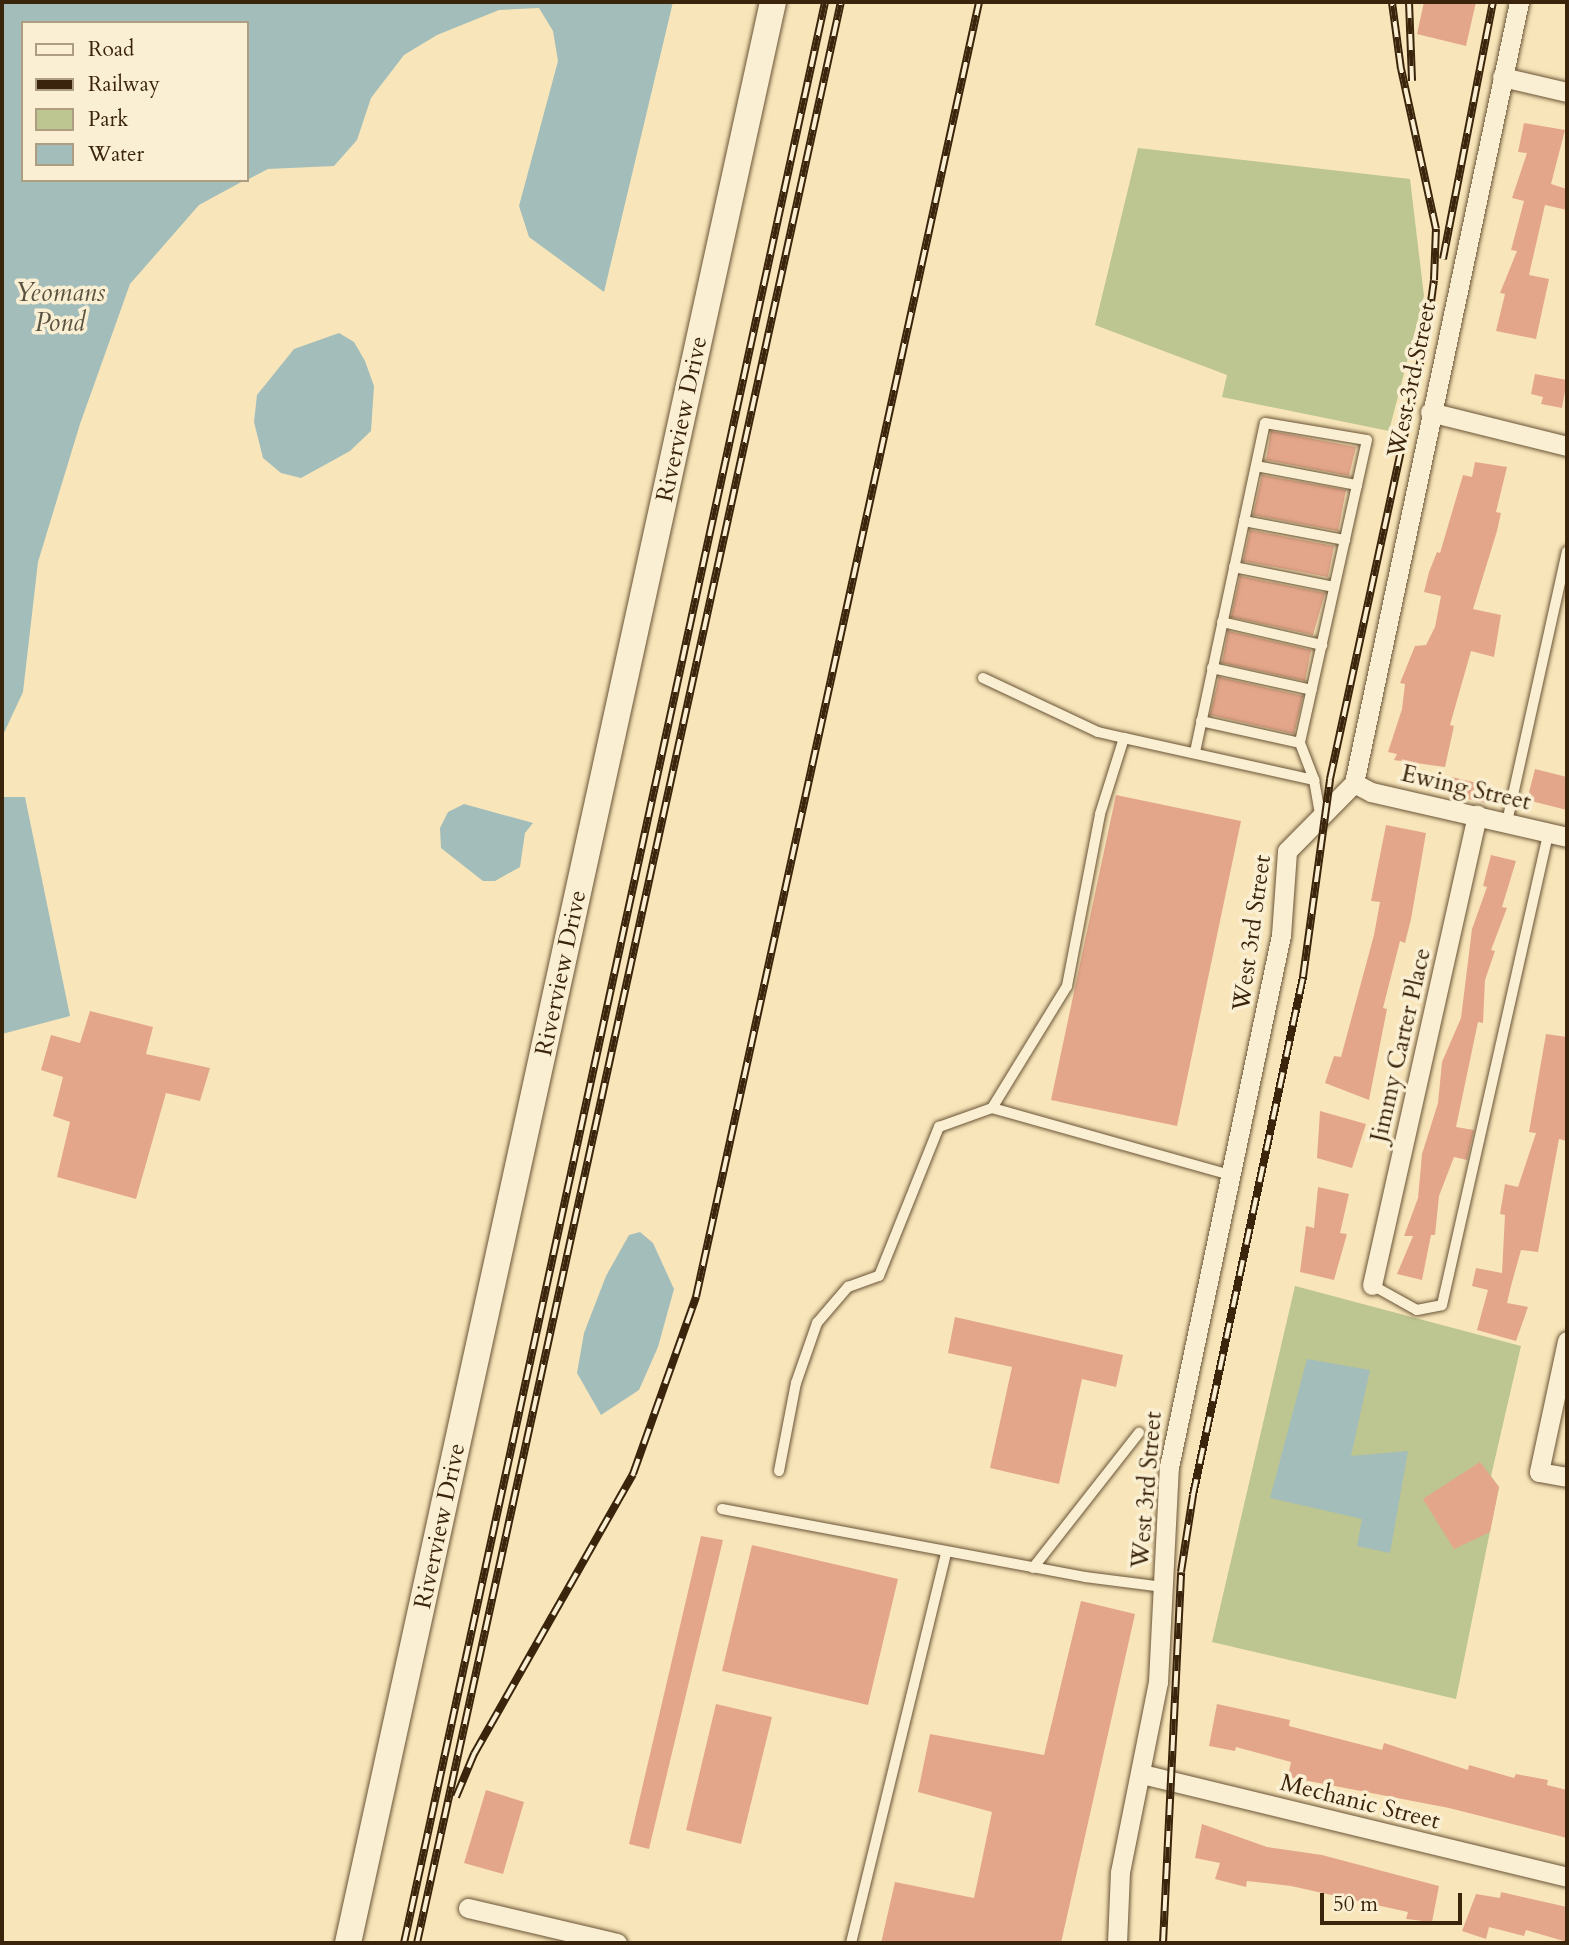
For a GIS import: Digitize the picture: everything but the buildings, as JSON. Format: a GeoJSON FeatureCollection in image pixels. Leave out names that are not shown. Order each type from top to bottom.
{"type":"FeatureCollection","features":[{"type":"Feature","properties":{"kind":"street","name":"Riverview Drive"},"geometry":{"type":"LineString","coordinates":[[348,1943],[773,2]]}},
{"type":"Feature","properties":{"kind":"street","name":"West 3rd Street"},"geometry":{"type":"LineString","coordinates":[[1116,1943],[1120,1872],[1142,1774],[1158,1682],[1169,1467],[1180,1397],[1231,1175],[1281,935],[1287,852],[1320,815],[1354,783],[1430,412],[1519,2]]}},
{"type":"Feature","properties":{"kind":"street"},"geometry":{"type":"LineString","coordinates":[[1503,77],[1567,92]]}},
{"type":"Feature","properties":{"kind":"street"},"geometry":{"type":"LineString","coordinates":[[1430,412],[1567,446]]}},
{"type":"Feature","properties":{"kind":"street","name":"Ewing Street"},"geometry":{"type":"LineString","coordinates":[[1354,783],[1371,792],[1558,835]]}},
{"type":"Feature","properties":{"kind":"street","name":"Jimmy Carter Place"},"geometry":{"type":"LineString","coordinates":[[1371,1285],[1478,815]]}},
{"type":"Feature","properties":{"kind":"street"},"geometry":{"type":"LineString","coordinates":[[1567,1341],[1539,1472],[1567,1477]]}},
{"type":"Feature","properties":{"kind":"street","name":"Mechanic Street"},"geometry":{"type":"LineString","coordinates":[[1142,1774],[1567,1877]]}},
{"type":"Feature","properties":{"kind":"street"},"geometry":{"type":"LineString","coordinates":[[468,1908],[617,1943]]}},
{"type":"Feature","properties":{"kind":"lane"},"geometry":{"type":"LineString","coordinates":[[1195,752],[1265,422],[1367,440],[1300,743],[1314,780],[1320,815]]}},
{"type":"Feature","properties":{"kind":"lane"},"geometry":{"type":"LineString","coordinates":[[1255,466],[1357,485]]}},
{"type":"Feature","properties":{"kind":"lane"},"geometry":{"type":"LineString","coordinates":[[1244,521],[1345,540]]}},
{"type":"Feature","properties":{"kind":"lane"},"geometry":{"type":"LineString","coordinates":[[1507,822],[1567,552]]}},
{"type":"Feature","properties":{"kind":"lane"},"geometry":{"type":"LineString","coordinates":[[1234,567],[1334,587]]}},
{"type":"Feature","properties":{"kind":"lane"},"geometry":{"type":"LineString","coordinates":[[1222,622],[1321,645]]}},
{"type":"Feature","properties":{"kind":"lane"},"geometry":{"type":"LineString","coordinates":[[1212,668],[1312,690]]}},
{"type":"Feature","properties":{"kind":"lane"},"geometry":{"type":"LineString","coordinates":[[983,678],[1098,732],[1314,780]]}},
{"type":"Feature","properties":{"kind":"lane"},"geometry":{"type":"LineString","coordinates":[[1200,721],[1300,743]]}},
{"type":"Feature","properties":{"kind":"lane"},"geometry":{"type":"LineString","coordinates":[[992,1108],[1067,986],[1100,814],[1124,738]]}},
{"type":"Feature","properties":{"kind":"lane"},"geometry":{"type":"LineString","coordinates":[[1371,1285],[1417,1310],[1442,1305],[1558,835]]}},
{"type":"Feature","properties":{"kind":"lane"},"geometry":{"type":"LineString","coordinates":[[779,1471],[796,1383],[817,1323],[848,1287],[879,1276],[939,1127],[992,1108],[1231,1175]]}},
{"type":"Feature","properties":{"kind":"lane"},"geometry":{"type":"LineString","coordinates":[[1033,1568],[1139,1433]]}},
{"type":"Feature","properties":{"kind":"lane"},"geometry":{"type":"LineString","coordinates":[[722,1509],[1033,1568],[1163,1587]]}},
{"type":"Feature","properties":{"kind":"lane"},"geometry":{"type":"LineString","coordinates":[[851,1943],[946,1552]]}},
{"type":"Feature","properties":{"kind":"green space"},"geometry":{"type":"Polygon","coordinates":[[[1138,148],[1410,179],[1424,296],[1389,431],[1222,397],[1227,375],[1095,325],[1138,148]]]}},
{"type":"Feature","properties":{"kind":"green space"},"geometry":{"type":"Polygon","coordinates":[[[1295,1286],[1521,1346],[1491,1476],[1499,1487],[1456,1699],[1212,1642],[1295,1286]]]}},
{"type":"Feature","properties":{"kind":"water","name":"Yeomans Pond"},"geometry":{"type":"Polygon","coordinates":[[[2,2],[673,2],[604,292],[529,237],[519,206],[558,61],[553,31],[539,8],[499,10],[437,35],[404,55],[371,98],[357,140],[334,166],[268,169],[248,179],[248,21],[21,21],[21,182],[241,182],[199,205],[130,284],[80,424],[38,562],[23,692],[2,737],[2,2]]]}},
{"type":"Feature","properties":{"kind":"water"},"geometry":{"type":"Polygon","coordinates":[[[339,333],[354,342],[365,361],[374,386],[371,431],[350,451],[301,478],[281,473],[263,458],[254,422],[257,395],[294,349],[339,333]]]}},
{"type":"Feature","properties":{"kind":"water"},"geometry":{"type":"Polygon","coordinates":[[[2,797],[25,797],[70,1016],[2,1034],[2,797]]]}},
{"type":"Feature","properties":{"kind":"water"},"geometry":{"type":"Polygon","coordinates":[[[464,804],[533,823],[525,833],[520,867],[495,881],[483,881],[441,848],[440,828],[448,812],[464,804]]]}},
{"type":"Feature","properties":{"kind":"water"},"geometry":{"type":"Polygon","coordinates":[[[640,1232],[653,1243],[674,1289],[658,1347],[639,1390],[601,1415],[577,1373],[584,1333],[606,1276],[629,1235],[640,1232]]]}},
{"type":"Feature","properties":{"kind":"water"},"geometry":{"type":"Polygon","coordinates":[[[1307,1359],[1370,1370],[1351,1456],[1408,1451],[1390,1553],[1357,1546],[1362,1519],[1270,1498],[1307,1359]]]}},
{"type":"Feature","properties":{"kind":"railway"},"geometry":{"type":"LineString","coordinates":[[404,1943],[825,2]]}},
{"type":"Feature","properties":{"kind":"railway"},"geometry":{"type":"LineString","coordinates":[[417,1943],[841,2]]}},
{"type":"Feature","properties":{"kind":"railway"},"geometry":{"type":"LineString","coordinates":[[456,1797],[474,1754],[633,1474],[696,1297],[979,2]]}},
{"type":"Feature","properties":{"kind":"railway"},"geometry":{"type":"LineString","coordinates":[[1163,1943],[1181,1572],[1193,1495],[1303,977],[1330,779],[1427,331],[1434,280],[1436,229],[1401,69],[1392,2]]}},
{"type":"Feature","properties":{"kind":"railway"},"geometry":{"type":"LineString","coordinates":[[1409,2],[1412,81]]}},
{"type":"Feature","properties":{"kind":"railway"},"geometry":{"type":"LineString","coordinates":[[1443,259],[1493,2]]}}]}
